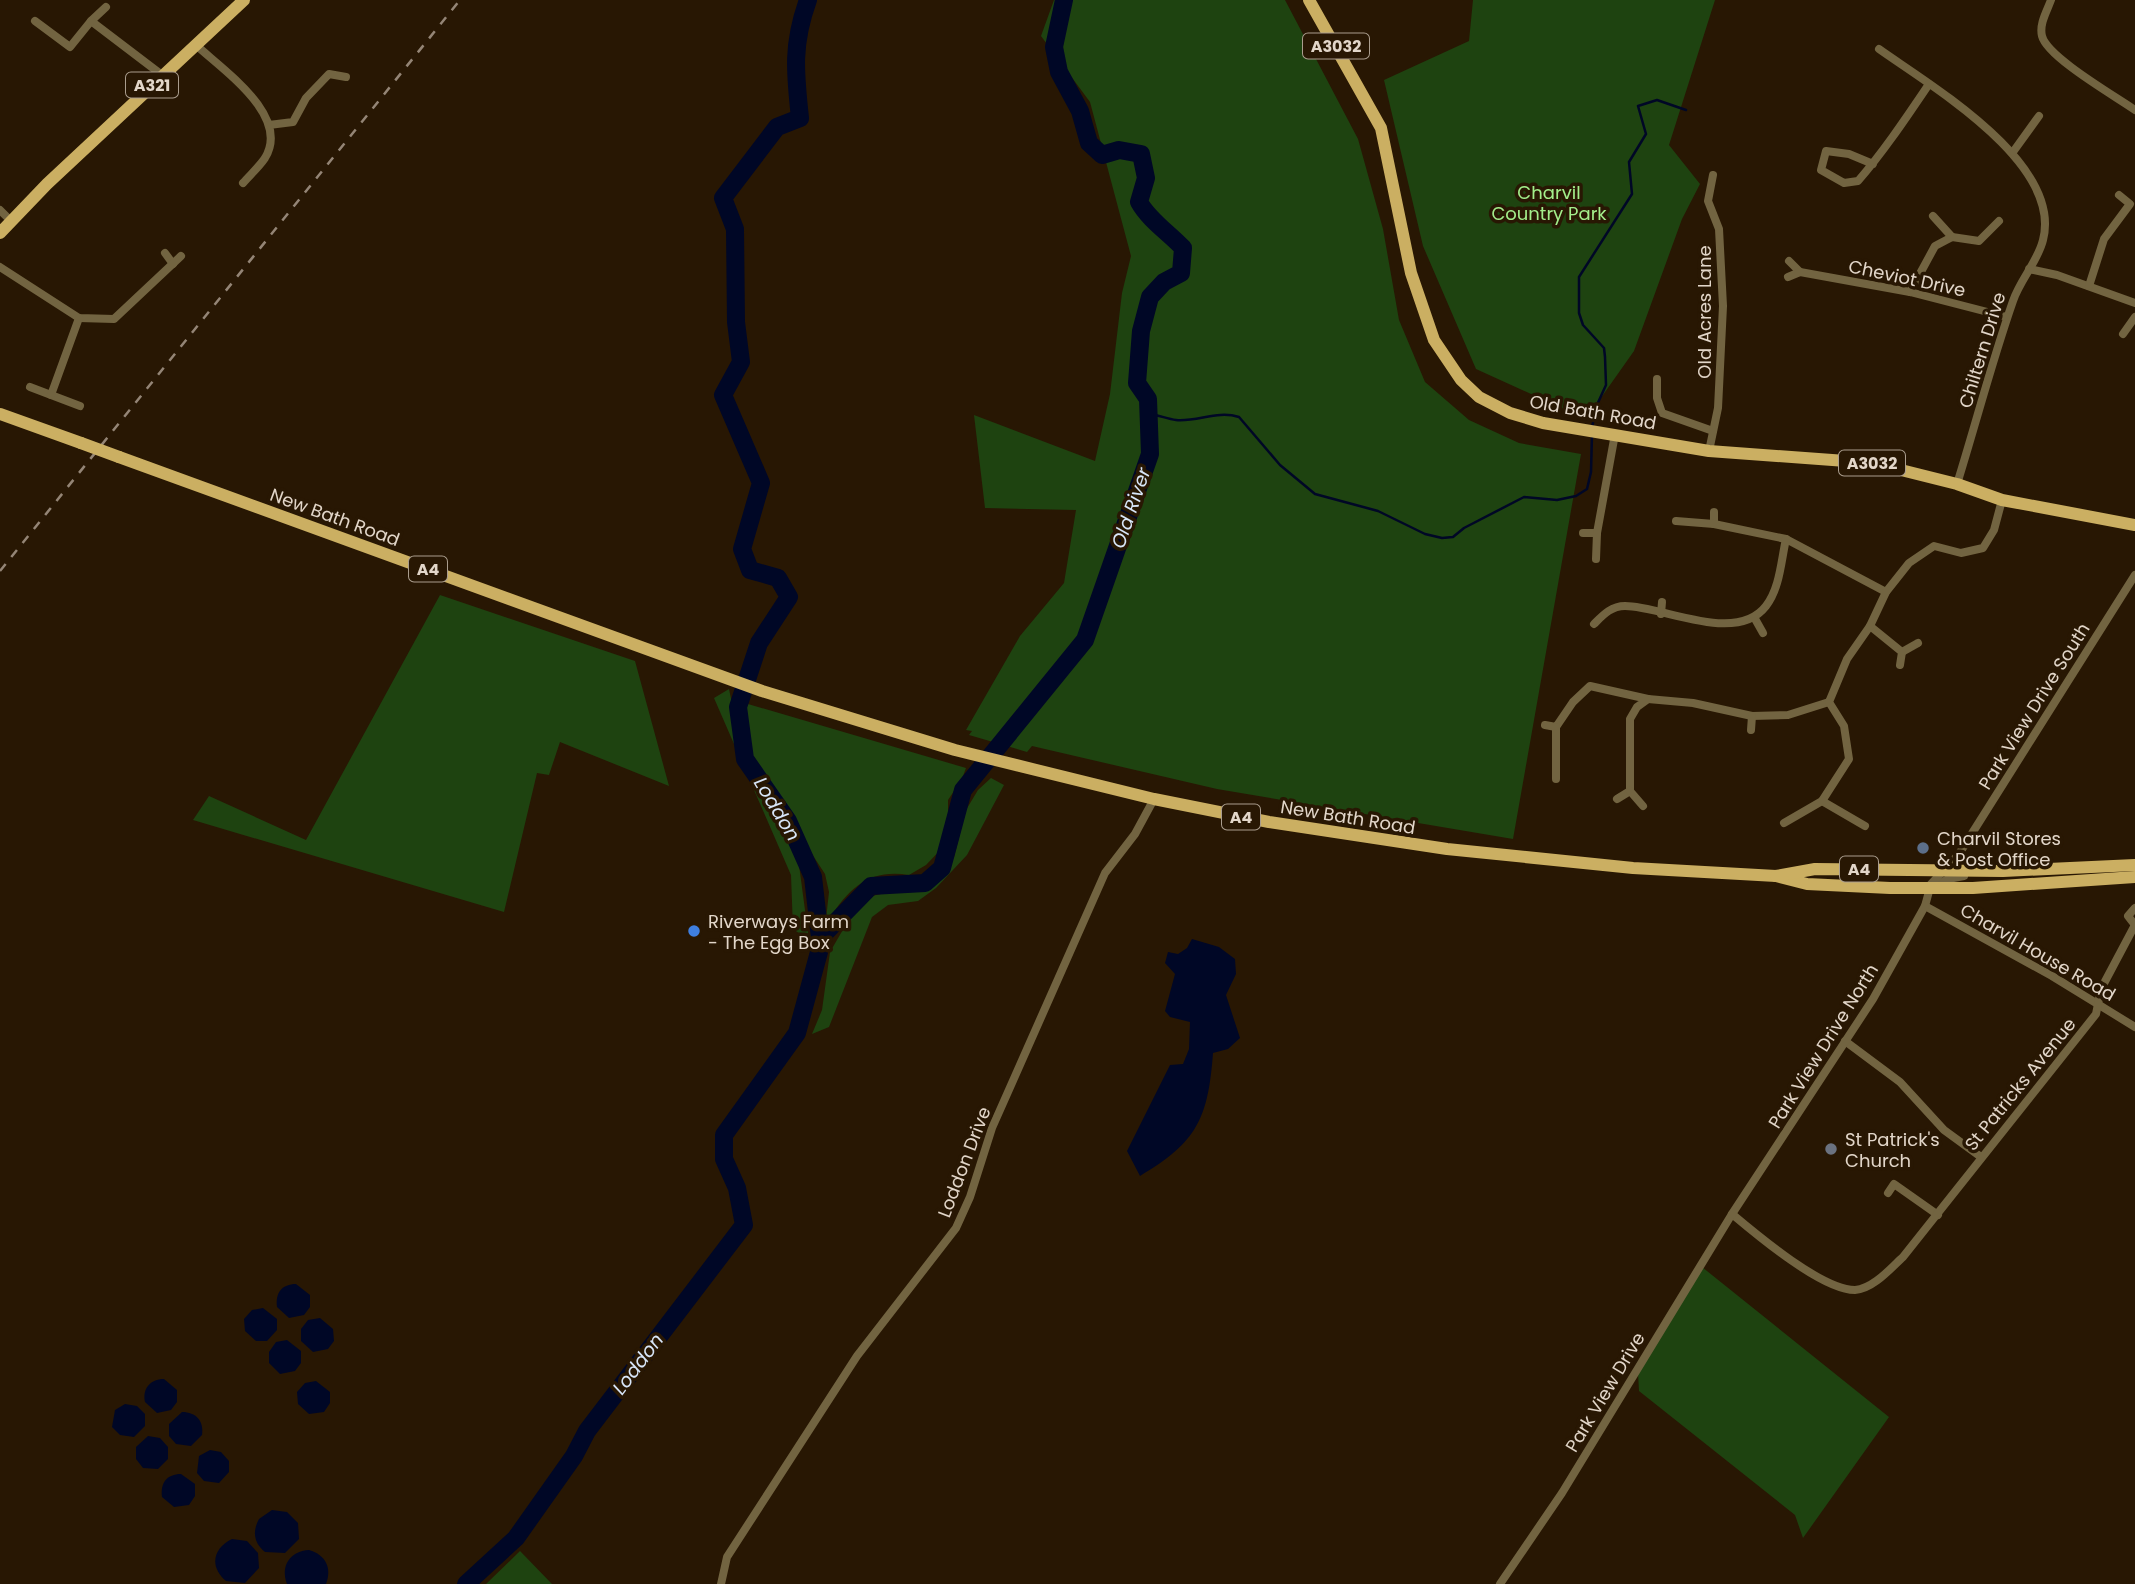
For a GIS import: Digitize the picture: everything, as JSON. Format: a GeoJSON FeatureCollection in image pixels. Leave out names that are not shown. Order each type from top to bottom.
{"type":"FeatureCollection","features":[{"type":"Feature","properties":{"kind":"main road","name":"A321"},"geometry":{"type":"LineString","coordinates":[[0,233],[162,75],[244,0]]}},
{"type":"Feature","properties":{"kind":"main road","name":"Old Bath Road"},"geometry":{"type":"LineString","coordinates":[[1309,0],[1381,127],[1411,273],[1425,320],[1445,360],[1479,397],[1510,413],[1543,423],[1709,451],[1873,463],[1957,484],[2002,500],[2135,525]]}},
{"type":"Feature","properties":{"kind":"main road","name":"New Bath Road"},"geometry":{"type":"LineString","coordinates":[[0,415],[762,691],[955,750],[1154,799],[1269,822],[1447,849],[1633,868],[1776,876],[1807,884],[1931,889],[2135,877]]}},
{"type":"Feature","properties":{"kind":"main road","name":"New Bath Road"},"geometry":{"type":"LineString","coordinates":[[1776,876],[1815,869],[1968,869],[1989,872],[2135,865]]}},
{"type":"Feature","properties":{"kind":"street"},"geometry":{"type":"LineString","coordinates":[[2051,0],[2043,20],[2042,37],[2052,51],[2068,66],[2135,110]]}},
{"type":"Feature","properties":{"kind":"street"},"geometry":{"type":"LineString","coordinates":[[35,21],[69,47],[106,7]]}},
{"type":"Feature","properties":{"kind":"street"},"geometry":{"type":"LineString","coordinates":[[91,21],[162,75]]}},
{"type":"Feature","properties":{"kind":"street"},"geometry":{"type":"LineString","coordinates":[[196,45],[266,113],[272,135],[266,156],[243,183]]}},
{"type":"Feature","properties":{"kind":"street","name":"Chiltern Drive"},"geometry":{"type":"LineString","coordinates":[[1879,49],[1975,117],[2013,152],[2035,187],[2045,218],[2043,241],[2016,290],[1957,484]]}},
{"type":"Feature","properties":{"kind":"street"},"geometry":{"type":"LineString","coordinates":[[269,125],[293,122],[306,98],[328,74],[346,77]]}},
{"type":"Feature","properties":{"kind":"street"},"geometry":{"type":"LineString","coordinates":[[1873,164],[1834,150],[1825,150],[1821,170],[1844,183],[1858,181],[1873,164],[1929,85]]}},
{"type":"Feature","properties":{"kind":"street"},"geometry":{"type":"LineString","coordinates":[[2013,152],[2039,117]]}},
{"type":"Feature","properties":{"kind":"street","name":"Old Acres Lane"},"geometry":{"type":"LineString","coordinates":[[1709,451],[1718,408],[1723,306],[1719,229],[1708,201],[1713,175]]}},
{"type":"Feature","properties":{"kind":"street"},"geometry":{"type":"LineString","coordinates":[[2089,286],[2104,239],[2132,200],[2119,195]]}},
{"type":"Feature","properties":{"kind":"street"},"geometry":{"type":"LineString","coordinates":[[0,210],[11,221]]}},
{"type":"Feature","properties":{"kind":"street"},"geometry":{"type":"LineString","coordinates":[[1933,216],[1952,237],[1979,242],[1999,221]]}},
{"type":"Feature","properties":{"kind":"street"},"geometry":{"type":"LineString","coordinates":[[1910,292],[1935,246],[1952,237]]}},
{"type":"Feature","properties":{"kind":"street"},"geometry":{"type":"LineString","coordinates":[[166,253],[173,264]]}},
{"type":"Feature","properties":{"kind":"street"},"geometry":{"type":"LineString","coordinates":[[0,267],[79,318],[114,319],[181,256]]}},
{"type":"Feature","properties":{"kind":"street"},"geometry":{"type":"LineString","coordinates":[[1788,277],[1800,272],[1789,261]]}},
{"type":"Feature","properties":{"kind":"street"},"geometry":{"type":"LineString","coordinates":[[2029,269],[2089,286],[2135,303]]}},
{"type":"Feature","properties":{"kind":"street","name":"Cheviot Drive"},"geometry":{"type":"LineString","coordinates":[[1800,272],[1910,292],[2007,317]]}},
{"type":"Feature","properties":{"kind":"street"},"geometry":{"type":"LineString","coordinates":[[2123,334],[2135,317]]}},
{"type":"Feature","properties":{"kind":"street"},"geometry":{"type":"LineString","coordinates":[[51,395],[79,318]]}},
{"type":"Feature","properties":{"kind":"street"},"geometry":{"type":"LineString","coordinates":[[1657,379],[1657,398],[1662,413],[1713,431]]}},
{"type":"Feature","properties":{"kind":"street"},"geometry":{"type":"LineString","coordinates":[[30,387],[80,406]]}},
{"type":"Feature","properties":{"kind":"street"},"geometry":{"type":"LineString","coordinates":[[1596,559],[1609,433]]}},
{"type":"Feature","properties":{"kind":"street"},"geometry":{"type":"LineString","coordinates":[[1829,702],[1847,659],[1870,626],[1886,592],[1909,563],[1934,546],[1961,553],[1983,548],[1994,530],[2002,500]]}},
{"type":"Feature","properties":{"kind":"street"},"geometry":{"type":"LineString","coordinates":[[1714,512],[1714,524]]}},
{"type":"Feature","properties":{"kind":"street"},"geometry":{"type":"LineString","coordinates":[[1676,521],[1714,524],[1786,539],[1886,592]]}},
{"type":"Feature","properties":{"kind":"street"},"geometry":{"type":"LineString","coordinates":[[1583,533],[1597,533]]}},
{"type":"Feature","properties":{"kind":"street"},"geometry":{"type":"LineString","coordinates":[[1594,624],[1607,610],[1625,606],[1692,621],[1723,622],[1754,617],[1765,607],[1775,589],[1786,539]]}},
{"type":"Feature","properties":{"kind":"street","name":"Park View Drive South"},"geometry":{"type":"LineString","coordinates":[[1931,889],[1943,870],[1959,854],[2135,575]]}},
{"type":"Feature","properties":{"kind":"street"},"geometry":{"type":"LineString","coordinates":[[1661,614],[1662,602]]}},
{"type":"Feature","properties":{"kind":"street"},"geometry":{"type":"LineString","coordinates":[[1754,617],[1763,633]]}},
{"type":"Feature","properties":{"kind":"street"},"geometry":{"type":"LineString","coordinates":[[1870,626],[1902,652]]}},
{"type":"Feature","properties":{"kind":"street"},"geometry":{"type":"LineString","coordinates":[[1902,652],[1918,643]]}},
{"type":"Feature","properties":{"kind":"street"},"geometry":{"type":"LineString","coordinates":[[1900,665],[1902,652]]}},
{"type":"Feature","properties":{"kind":"street"},"geometry":{"type":"LineString","coordinates":[[1556,779],[1556,727],[1573,702],[1590,686],[1648,699],[1693,703],[1752,716],[1787,715],[1829,702]]}},
{"type":"Feature","properties":{"kind":"street"},"geometry":{"type":"LineString","coordinates":[[1643,806],[1630,791],[1630,719],[1637,707],[1648,699]]}},
{"type":"Feature","properties":{"kind":"street"},"geometry":{"type":"LineString","coordinates":[[1784,823],[1822,801],[1849,760],[1844,726],[1829,702]]}},
{"type":"Feature","properties":{"kind":"street"},"geometry":{"type":"LineString","coordinates":[[1751,730],[1752,716]]}},
{"type":"Feature","properties":{"kind":"street"},"geometry":{"type":"LineString","coordinates":[[1545,724],[1556,727]]}},
{"type":"Feature","properties":{"kind":"street"},"geometry":{"type":"LineString","coordinates":[[1617,799],[1630,791]]}},
{"type":"Feature","properties":{"kind":"street","name":"Loddon Drive"},"geometry":{"type":"LineString","coordinates":[[721,1584],[727,1557],[850,1367],[956,1228],[970,1197],[992,1128],[1105,873],[1135,834],[1154,799]]}},
{"type":"Feature","properties":{"kind":"street"},"geometry":{"type":"LineString","coordinates":[[1822,801],[1865,826]]}},
{"type":"Feature","properties":{"kind":"street"},"geometry":{"type":"LineString","coordinates":[[1959,854],[1968,869]]}},
{"type":"Feature","properties":{"kind":"street"},"geometry":{"type":"LineString","coordinates":[[1931,889],[1955,877],[1989,872]]}},
{"type":"Feature","properties":{"kind":"street","name":"Park View Drive North"},"geometry":{"type":"LineString","coordinates":[[1732,1214],[1845,1041],[1925,906],[1931,889]]}},
{"type":"Feature","properties":{"kind":"street","name":"Charvil House Road"},"geometry":{"type":"LineString","coordinates":[[1925,906],[2135,1027]]}},
{"type":"Feature","properties":{"kind":"street"},"geometry":{"type":"LineString","coordinates":[[2135,908],[2128,916],[2135,925]]}},
{"type":"Feature","properties":{"kind":"street","name":"St Patricks Avenue"},"geometry":{"type":"LineString","coordinates":[[1732,1214],[1776,1251],[1839,1286],[1856,1290],[1877,1281],[1903,1257],[1938,1215],[2096,1014],[2101,989],[2135,925]]}},
{"type":"Feature","properties":{"kind":"street"},"geometry":{"type":"LineString","coordinates":[[1845,1041],[1900,1082],[1944,1130],[1982,1157]]}},
{"type":"Feature","properties":{"kind":"street"},"geometry":{"type":"LineString","coordinates":[[1888,1193],[1896,1180],[1938,1215]]}},
{"type":"Feature","properties":{"kind":"street","name":"Park View Drive"},"geometry":{"type":"LineString","coordinates":[[1500,1584],[1562,1493],[1732,1214]]}},
{"type":"Feature","properties":{"kind":"green space"},"geometry":{"type":"Polygon","coordinates":[[[1054,0],[1285,0],[1358,139],[1383,229],[1399,320],[1425,382],[1469,420],[1519,443],[1581,454],[1513,839],[1217,789],[1032,746],[1027,752],[969,735],[972,731],[966,730],[1020,636],[1064,583],[1076,510],[985,508],[974,415],[1095,461],[1110,394],[1122,293],[1131,256],[1090,102],[1041,36],[1054,0]]]}},
{"type":"Feature","properties":{"kind":"green space","name":"Charvil Country Park"},"geometry":{"type":"Polygon","coordinates":[[[1473,0],[1715,0],[1669,145],[1700,184],[1682,219],[1634,351],[1586,419],[1476,369],[1423,246],[1384,80],[1469,41],[1473,0]]]}},
{"type":"Feature","properties":{"kind":"green space"},"geometry":{"type":"Polygon","coordinates":[[[440,595],[635,661],[669,786],[560,742],[549,775],[537,773],[504,912],[193,820],[209,796],[306,840],[440,595]]]}},
{"type":"Feature","properties":{"kind":"green space"},"geometry":{"type":"Polygon","coordinates":[[[729,689],[745,766],[780,815],[799,865],[809,940],[793,929],[791,875],[714,698],[729,689]]]}},
{"type":"Feature","properties":{"kind":"green space"},"geometry":{"type":"Polygon","coordinates":[[[748,704],[966,768],[948,800],[948,842],[926,865],[909,875],[883,875],[862,883],[845,897],[830,918],[826,919],[829,892],[825,874],[749,758],[743,708],[748,704]]]}},
{"type":"Feature","properties":{"kind":"green space"},"geometry":{"type":"Polygon","coordinates":[[[991,778],[1004,785],[967,855],[936,888],[918,901],[888,905],[872,917],[829,1027],[812,1034],[822,1010],[830,952],[855,909],[872,896],[926,884],[945,871],[954,857],[966,810],[978,790],[991,778]]]}},
{"type":"Feature","properties":{"kind":"green space"},"geometry":{"type":"Polygon","coordinates":[[[1702,1267],[1889,1417],[1803,1538],[1795,1515],[1639,1391],[1638,1373],[1702,1267]]]}},
{"type":"Feature","properties":{"kind":"green space"},"geometry":{"type":"Polygon","coordinates":[[[520,1551],[552,1584],[486,1584],[520,1551]]]}},
{"type":"Feature","properties":{"kind":"water"},"geometry":{"type":"Polygon","coordinates":[[[1192,939],[1219,947],[1235,959],[1236,974],[1226,995],[1240,1038],[1228,1049],[1213,1053],[1203,1112],[1187,1140],[1175,1152],[1140,1176],[1127,1151],[1170,1065],[1183,1064],[1189,1049],[1190,1022],[1170,1017],[1165,1011],[1175,974],[1165,963],[1168,952],[1178,954],[1187,948],[1192,939]]]}},
{"type":"Feature","properties":{"kind":"water"},"geometry":{"type":"Polygon","coordinates":[[[296,1284],[310,1295],[310,1307],[304,1315],[289,1318],[277,1307],[277,1298],[283,1288],[296,1284]]]}},
{"type":"Feature","properties":{"kind":"water"},"geometry":{"type":"Polygon","coordinates":[[[263,1308],[277,1319],[277,1330],[267,1341],[256,1341],[245,1331],[244,1319],[252,1310],[263,1308]]]}},
{"type":"Feature","properties":{"kind":"water"},"geometry":{"type":"Polygon","coordinates":[[[320,1318],[333,1329],[334,1341],[328,1349],[313,1352],[301,1341],[301,1329],[308,1320],[320,1318]]]}},
{"type":"Feature","properties":{"kind":"water"},"geometry":{"type":"Polygon","coordinates":[[[287,1340],[301,1351],[301,1363],[295,1371],[280,1374],[269,1363],[269,1352],[276,1342],[287,1340]]]}},
{"type":"Feature","properties":{"kind":"water"},"geometry":{"type":"Polygon","coordinates":[[[164,1379],[177,1390],[177,1402],[171,1410],[157,1413],[145,1402],[145,1393],[151,1383],[164,1379]]]}},
{"type":"Feature","properties":{"kind":"water"},"geometry":{"type":"Polygon","coordinates":[[[316,1381],[330,1392],[330,1403],[324,1412],[309,1414],[298,1404],[297,1392],[305,1383],[316,1381]]]}},
{"type":"Feature","properties":{"kind":"water"},"geometry":{"type":"Polygon","coordinates":[[[125,1404],[137,1406],[145,1414],[145,1426],[134,1437],[120,1435],[112,1427],[115,1410],[125,1404]]]}},
{"type":"Feature","properties":{"kind":"water"},"geometry":{"type":"Polygon","coordinates":[[[182,1412],[195,1416],[202,1426],[202,1435],[191,1446],[176,1444],[169,1436],[169,1424],[182,1412]]]}},
{"type":"Feature","properties":{"kind":"water"},"geometry":{"type":"Polygon","coordinates":[[[148,1436],[160,1438],[168,1447],[168,1459],[158,1469],[143,1468],[136,1459],[136,1447],[148,1436]]]}},
{"type":"Feature","properties":{"kind":"water"},"geometry":{"type":"Polygon","coordinates":[[[210,1450],[221,1452],[229,1461],[229,1472],[219,1483],[204,1481],[197,1473],[199,1456],[210,1450]]]}},
{"type":"Feature","properties":{"kind":"water"},"geometry":{"type":"Polygon","coordinates":[[[181,1474],[195,1484],[195,1496],[189,1505],[174,1507],[162,1497],[162,1488],[168,1478],[181,1474]]]}},
{"type":"Feature","properties":{"kind":"water"},"geometry":{"type":"Polygon","coordinates":[[[272,1510],[287,1512],[298,1523],[299,1539],[285,1553],[265,1552],[256,1541],[255,1528],[259,1519],[272,1510]]]}},
{"type":"Feature","properties":{"kind":"water"},"geometry":{"type":"Polygon","coordinates":[[[232,1539],[247,1541],[258,1553],[259,1568],[245,1583],[226,1581],[215,1564],[221,1547],[232,1539]]]}},
{"type":"Feature","properties":{"kind":"water"},"geometry":{"type":"Polygon","coordinates":[[[309,1550],[320,1555],[326,1563],[326,1584],[287,1584],[285,1571],[288,1561],[297,1553],[309,1550]]]}},
{"type":"Feature","properties":{"kind":"waterway","name":"Loddon"},"geometry":{"type":"LineString","coordinates":[[466,1584],[516,1538],[574,1456],[587,1431],[744,1225],[737,1188],[724,1159],[724,1135],[797,1033],[819,952],[820,938],[813,877],[788,821],[745,759],[738,707],[759,643],[789,597],[778,578],[750,570],[742,549],[761,483],[723,395],[741,362],[736,322],[735,229],[723,198],[777,127],[800,118],[796,58],[799,31],[808,0]]}},
{"type":"Feature","properties":{"kind":"waterway","name":"Old River"},"geometry":{"type":"LineString","coordinates":[[820,938],[871,886],[925,883],[942,868],[963,790],[1085,640],[1150,454],[1148,399],[1137,383],[1141,331],[1150,297],[1164,282],[1181,273],[1183,248],[1154,221],[1139,202],[1146,178],[1141,154],[1119,150],[1102,155],[1089,143],[1080,111],[1059,72],[1054,47],[1064,0]]}},
{"type":"Feature","properties":{"kind":"waterway"},"geometry":{"type":"LineString","coordinates":[[1592,428],[1596,407],[1606,385],[1605,357],[1604,348],[1583,325],[1579,313],[1579,277],[1632,194],[1629,162],[1646,134],[1638,106],[1657,100],[1686,110]]}},
{"type":"Feature","properties":{"kind":"waterway"},"geometry":{"type":"LineString","coordinates":[[1149,414],[1176,420],[1215,415],[1239,417],[1280,465],[1315,494],[1378,511],[1425,534],[1442,538],[1453,537],[1464,528],[1524,497],[1557,500],[1576,496],[1587,489],[1591,472],[1592,434]]}},
{"type":"Feature","properties":{"kind":"railway"},"geometry":{"type":"LineString","coordinates":[[0,571],[460,0]]}},
{"type":"Feature","properties":{"kind":"place","name":"Charvil Stores & Post Office"},"geometry":{"type":"Point","coordinates":[1923,848]}},
{"type":"Feature","properties":{"kind":"place","name":"Riverways Farm - The Egg Box"},"geometry":{"type":"Point","coordinates":[694,931]}},
{"type":"Feature","properties":{"kind":"place","name":"St Patrick's Church"},"geometry":{"type":"Point","coordinates":[1831,1149]}}]}
